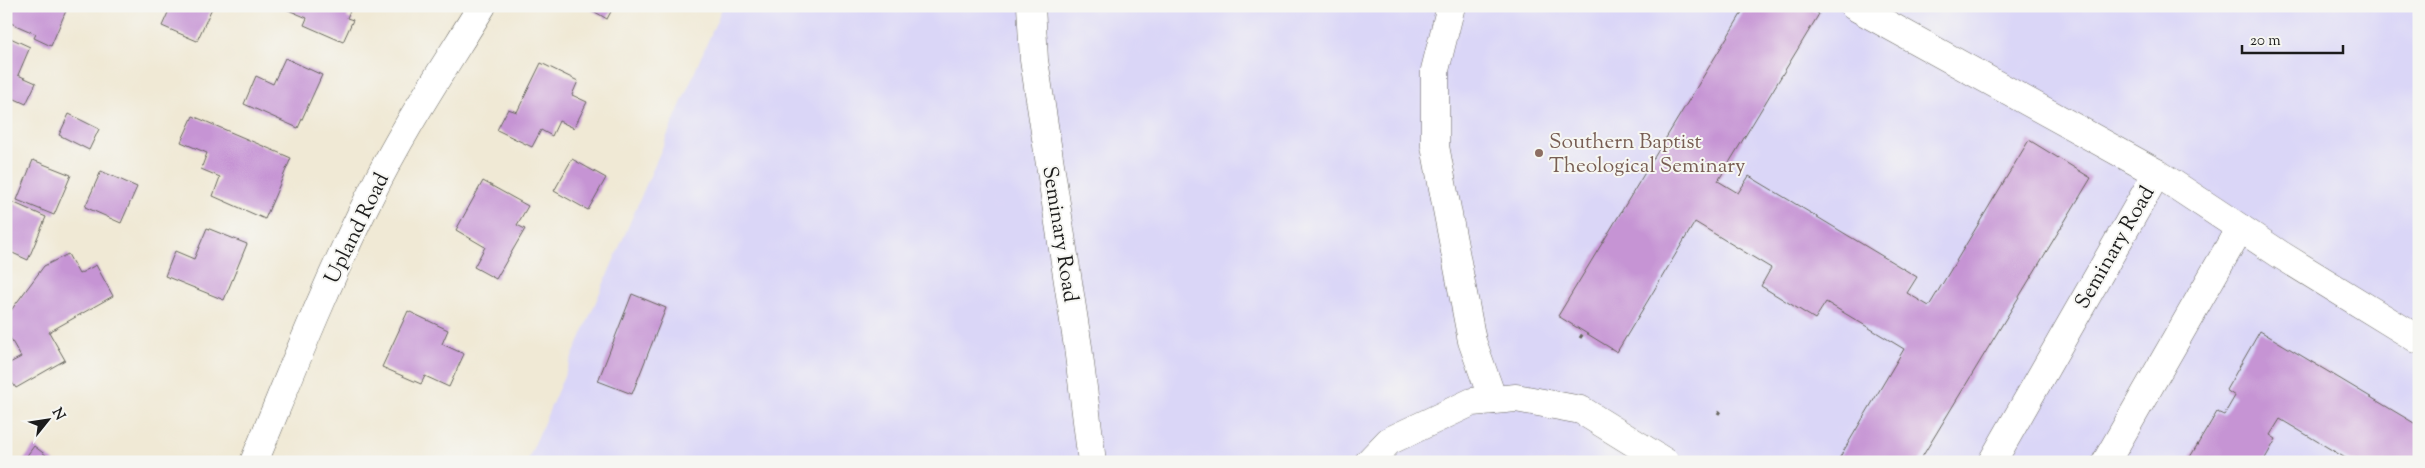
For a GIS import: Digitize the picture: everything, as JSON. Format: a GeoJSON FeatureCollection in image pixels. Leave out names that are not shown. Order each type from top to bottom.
{"type":"FeatureCollection","features":[{"type":"Feature","properties":{"kind":"street","name":"Upland Road"},"geometry":{"type":"LineString","coordinates":[[254,462],[324,295],[369,197],[412,120],[482,6]]}},
{"type":"Feature","properties":{"kind":"street","name":"Seminary Road"},"geometry":{"type":"LineString","coordinates":[[1031,6],[1034,60],[1078,348],[1092,462]]}},
{"type":"Feature","properties":{"kind":"street"},"geometry":{"type":"LineString","coordinates":[[1451,6],[1435,70],[1434,146],[1472,341],[1493,400]]}},
{"type":"Feature","properties":{"kind":"street"},"geometry":{"type":"LineString","coordinates":[[1854,6],[2156,173]]}},
{"type":"Feature","properties":{"kind":"street","name":"Seminary Road"},"geometry":{"type":"LineString","coordinates":[[1996,460],[2156,173],[2419,340]]}},
{"type":"Feature","properties":{"kind":"street"},"geometry":{"type":"LineString","coordinates":[[2106,462],[2240,228]]}},
{"type":"Feature","properties":{"kind":"street"},"geometry":{"type":"LineString","coordinates":[[1369,462],[1389,441],[1472,402],[1516,398],[1581,410],[1665,462]]}},
{"type":"Feature","properties":{"kind":"path"},"geometry":{"type":"LineString","coordinates":[[1580,338],[1584,332]]}},
{"type":"Feature","properties":{"kind":"path"},"geometry":{"type":"LineString","coordinates":[[1718,414],[1722,408]]}},
{"type":"Feature","properties":{"kind":"shaded area","name":"Southern Baptist Theological Seminary"},"geometry":{"type":"Polygon","coordinates":[[[723,6],[2419,6],[2419,462],[527,462],[723,6]]]}},
{"type":"Feature","properties":{"kind":"building"},"geometry":{"type":"Polygon","coordinates":[[[6,6],[68,6],[51,46],[34,38],[36,34],[6,21],[6,6]]]}},
{"type":"Feature","properties":{"kind":"building"},"geometry":{"type":"Polygon","coordinates":[[[171,6],[212,8],[197,41],[162,26],[171,6]]]}},
{"type":"Feature","properties":{"kind":"building"},"geometry":{"type":"Polygon","coordinates":[[[279,6],[352,6],[347,18],[353,20],[343,42],[304,25],[307,18],[279,6]]]}},
{"type":"Feature","properties":{"kind":"building"},"geometry":{"type":"Polygon","coordinates":[[[585,6],[614,6],[607,19],[585,6]]]}},
{"type":"Feature","properties":{"kind":"building"},"geometry":{"type":"Polygon","coordinates":[[[1746,6],[1807,6],[1819,14],[1718,181],[1738,193],[1749,176],[1917,277],[1907,293],[1929,306],[2029,140],[2091,178],[1919,462],[1837,462],[1904,349],[1826,302],[1815,319],[1761,286],[1771,268],[1695,222],[1617,352],[1558,316],[1746,6]]]}},
{"type":"Feature","properties":{"kind":"building"},"geometry":{"type":"Polygon","coordinates":[[[6,36],[30,47],[18,75],[36,83],[26,104],[6,95],[6,36]]]}},
{"type":"Feature","properties":{"kind":"building"},"geometry":{"type":"Polygon","coordinates":[[[285,58],[322,75],[298,128],[244,104],[256,76],[273,84],[285,58]]]}},
{"type":"Feature","properties":{"kind":"building"},"geometry":{"type":"Polygon","coordinates":[[[541,63],[578,81],[572,95],[587,102],[574,128],[559,121],[552,136],[541,130],[532,147],[497,130],[508,109],[517,112],[541,63]]]}},
{"type":"Feature","properties":{"kind":"building"},"geometry":{"type":"Polygon","coordinates":[[[69,114],[99,129],[89,150],[59,135],[69,114]]]}},
{"type":"Feature","properties":{"kind":"building"},"geometry":{"type":"Polygon","coordinates":[[[193,116],[291,158],[265,219],[213,196],[220,177],[201,169],[207,153],[181,142],[193,116]]]}},
{"type":"Feature","properties":{"kind":"building"},"geometry":{"type":"Polygon","coordinates":[[[572,159],[606,178],[588,210],[554,191],[572,159]]]}},
{"type":"Feature","properties":{"kind":"building"},"geometry":{"type":"Polygon","coordinates":[[[33,160],[71,175],[54,215],[17,200],[33,160]]]}},
{"type":"Feature","properties":{"kind":"building"},"geometry":{"type":"Polygon","coordinates":[[[101,171],[137,187],[121,223],[85,207],[101,171]]]}},
{"type":"Feature","properties":{"kind":"building"},"geometry":{"type":"Polygon","coordinates":[[[483,181],[528,206],[517,225],[525,229],[496,279],[474,267],[485,247],[456,230],[483,181]]]}},
{"type":"Feature","properties":{"kind":"building"},"geometry":{"type":"Polygon","coordinates":[[[10,201],[46,217],[28,260],[6,250],[6,209],[10,201]]]}},
{"type":"Feature","properties":{"kind":"building"},"geometry":{"type":"Polygon","coordinates":[[[207,228],[247,244],[224,300],[165,276],[175,251],[194,259],[207,228]]]}},
{"type":"Feature","properties":{"kind":"building"},"geometry":{"type":"Polygon","coordinates":[[[68,254],[79,274],[96,265],[113,296],[49,332],[65,360],[16,388],[6,374],[6,365],[21,357],[6,331],[6,317],[44,266],[68,254]]]}},
{"type":"Feature","properties":{"kind":"building"},"geometry":{"type":"Polygon","coordinates":[[[632,294],[666,308],[632,394],[598,381],[632,294]]]}},
{"type":"Feature","properties":{"kind":"building"},"geometry":{"type":"Polygon","coordinates":[[[408,311],[448,330],[442,344],[464,354],[449,387],[425,376],[421,384],[382,367],[408,311]]]}},
{"type":"Feature","properties":{"kind":"building"},"geometry":{"type":"Polygon","coordinates":[[[2260,331],[2419,426],[2419,462],[2352,462],[2280,419],[2270,435],[2276,439],[2263,462],[2187,462],[2217,412],[2224,415],[2235,396],[2226,390],[2260,331]]]}},
{"type":"Feature","properties":{"kind":"building"},"geometry":{"type":"Polygon","coordinates":[[[34,446],[55,462],[23,461],[34,446]]]}},
{"type":"Feature","properties":{"kind":"place","name":"Southern Baptist Theological Seminary"},"geometry":{"type":"Point","coordinates":[1539,153]}}]}
